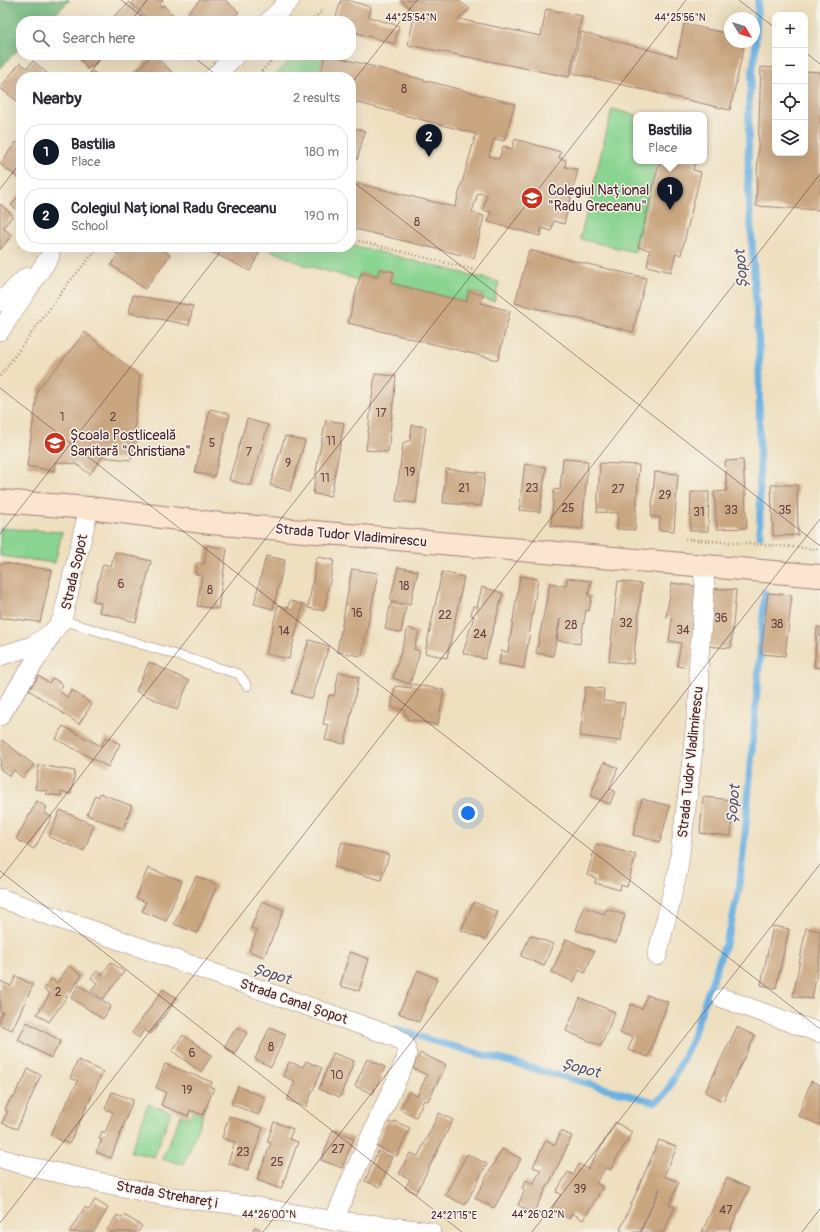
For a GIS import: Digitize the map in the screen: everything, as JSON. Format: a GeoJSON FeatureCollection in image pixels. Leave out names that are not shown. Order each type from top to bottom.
{"type":"FeatureCollection","features":[{"type":"Feature","properties":{"kind":"main road","name":"Strada Tudor Vladimirescu"},"geometry":{"type":"LineString","coordinates":[[0,501],[89,508],[211,523],[820,576]]}},
{"type":"Feature","properties":{"kind":"street"},"geometry":{"type":"LineString","coordinates":[[274,16],[290,0]]}},
{"type":"Feature","properties":{"kind":"street"},"geometry":{"type":"LineString","coordinates":[[219,72],[231,60]]}},
{"type":"Feature","properties":{"kind":"street"},"geometry":{"type":"LineString","coordinates":[[0,302],[54,252]]}},
{"type":"Feature","properties":{"kind":"street"},"geometry":{"type":"LineString","coordinates":[[0,331],[54,252]]}},
{"type":"Feature","properties":{"kind":"street","name":"Strada Sopot"},"geometry":{"type":"LineString","coordinates":[[0,716],[58,626],[89,508]]}},
{"type":"Feature","properties":{"kind":"street","name":"Strada Tudor Vladimirescu"},"geometry":{"type":"LineString","coordinates":[[657,956],[678,870],[690,782],[700,683],[698,671],[705,584],[702,565]]}},
{"type":"Feature","properties":{"kind":"street"},"geometry":{"type":"LineString","coordinates":[[0,656],[32,646],[58,626]]}},
{"type":"Feature","properties":{"kind":"street","name":"Strada Canal Șopot"},"geometry":{"type":"LineString","coordinates":[[0,898],[403,1041],[406,1046],[406,1059],[334,1220]]}},
{"type":"Feature","properties":{"kind":"street"},"geometry":{"type":"LineString","coordinates":[[722,998],[820,1033]]}},
{"type":"Feature","properties":{"kind":"street","name":"Strada Strehareți"},"geometry":{"type":"LineString","coordinates":[[0,1158],[31,1167],[164,1196],[431,1232]]}},
{"type":"Feature","properties":{"kind":"lane"},"geometry":{"type":"LineString","coordinates":[[58,626],[239,674],[247,686]]}},
{"type":"Feature","properties":{"kind":"path"},"geometry":{"type":"LineString","coordinates":[[316,16],[323,10]]}},
{"type":"Feature","properties":{"kind":"path"},"geometry":{"type":"LineString","coordinates":[[261,72],[273,60]]}},
{"type":"Feature","properties":{"kind":"path"},"geometry":{"type":"LineString","coordinates":[[356,240],[474,270]]}},
{"type":"Feature","properties":{"kind":"path"},"geometry":{"type":"LineString","coordinates":[[0,376],[69,282],[95,252]]}},
{"type":"Feature","properties":{"kind":"green space"},"geometry":{"type":"Polygon","coordinates":[[[0,0],[70,0],[53,16],[16,16],[16,52],[0,68],[0,0]]]}},
{"type":"Feature","properties":{"kind":"green space"},"geometry":{"type":"Polygon","coordinates":[[[290,60],[322,60],[319,72],[278,72],[290,60]]]}},
{"type":"Feature","properties":{"kind":"green space"},"geometry":{"type":"Polygon","coordinates":[[[612,109],[633,114],[633,164],[656,164],[635,252],[580,239],[612,109]]]}},
{"type":"Feature","properties":{"kind":"green space"},"geometry":{"type":"Polygon","coordinates":[[[356,246],[499,282],[494,301],[482,299],[483,295],[469,291],[466,302],[391,283],[393,272],[379,269],[377,277],[361,273],[359,280],[305,265],[275,252],[356,252],[356,246]]]}},
{"type":"Feature","properties":{"kind":"green space"},"geometry":{"type":"Polygon","coordinates":[[[0,528],[62,532],[55,563],[0,556],[0,528]]]}},
{"type":"Feature","properties":{"kind":"green space"},"geometry":{"type":"Polygon","coordinates":[[[148,1104],[171,1112],[154,1157],[131,1152],[148,1104]]]}},
{"type":"Feature","properties":{"kind":"green space"},"geometry":{"type":"Polygon","coordinates":[[[193,1111],[203,1115],[184,1164],[162,1159],[181,1115],[189,1118],[193,1111]]]}},
{"type":"Feature","properties":{"kind":"building"},"geometry":{"type":"Polygon","coordinates":[[[136,0],[163,0],[159,5],[161,7],[163,5],[174,16],[145,16],[133,3],[136,0]]]}},
{"type":"Feature","properties":{"kind":"building"},"geometry":{"type":"Polygon","coordinates":[[[200,0],[225,0],[239,12],[235,16],[191,16],[188,13],[200,0]]]}},
{"type":"Feature","properties":{"kind":"building"},"geometry":{"type":"Polygon","coordinates":[[[341,0],[347,0],[371,7],[369,17],[399,26],[394,44],[356,33],[356,16],[336,16],[341,0]]]}},
{"type":"Feature","properties":{"kind":"building"},"geometry":{"type":"Polygon","coordinates":[[[401,0],[458,0],[470,9],[458,19],[541,36],[546,9],[582,16],[569,77],[408,45],[415,13],[401,0]]]}},
{"type":"Feature","properties":{"kind":"building"},"geometry":{"type":"Polygon","coordinates":[[[130,2],[143,16],[114,16],[130,2]]]}},
{"type":"Feature","properties":{"kind":"building"},"geometry":{"type":"Polygon","coordinates":[[[684,24],[724,33],[724,48],[744,48],[730,110],[572,73],[581,32],[677,57],[684,24]]]}},
{"type":"Feature","properties":{"kind":"building"},"geometry":{"type":"Polygon","coordinates":[[[81,60],[99,60],[87,69],[81,60]]]}},
{"type":"Feature","properties":{"kind":"building"},"geometry":{"type":"Polygon","coordinates":[[[147,60],[159,60],[172,72],[136,72],[147,60]]]}},
{"type":"Feature","properties":{"kind":"building"},"geometry":{"type":"Polygon","coordinates":[[[324,60],[348,60],[515,104],[504,141],[494,139],[489,156],[499,159],[503,146],[512,149],[515,139],[561,152],[559,158],[566,160],[565,167],[578,170],[564,224],[554,221],[551,231],[542,228],[540,236],[488,222],[491,212],[483,210],[487,195],[478,193],[472,212],[484,216],[474,258],[356,229],[356,183],[455,207],[476,134],[356,102],[356,72],[321,72],[324,60]]]}},
{"type":"Feature","properties":{"kind":"building"},"geometry":{"type":"Polygon","coordinates":[[[33,61],[46,72],[16,72],[16,100],[0,88],[20,63],[27,68],[33,61]]]}},
{"type":"Feature","properties":{"kind":"building"},"geometry":{"type":"Polygon","coordinates":[[[761,67],[772,68],[772,156],[808,156],[808,71],[820,72],[820,210],[756,206],[761,67]]]}},
{"type":"Feature","properties":{"kind":"building"},"geometry":{"type":"Polygon","coordinates":[[[356,128],[365,131],[356,160],[356,128]]]}},
{"type":"Feature","properties":{"kind":"building"},"geometry":{"type":"Polygon","coordinates":[[[16,142],[16,176],[0,164],[16,142]]]}},
{"type":"Feature","properties":{"kind":"building"},"geometry":{"type":"Polygon","coordinates":[[[659,164],[694,164],[693,170],[701,172],[681,255],[676,253],[671,272],[647,266],[650,250],[638,247],[659,164]]]}},
{"type":"Feature","properties":{"kind":"building"},"geometry":{"type":"Polygon","coordinates":[[[16,198],[16,209],[11,205],[16,198]]]}},
{"type":"Feature","properties":{"kind":"building"},"geometry":{"type":"Polygon","coordinates":[[[0,204],[13,215],[3,228],[12,235],[0,250],[0,204]]]}},
{"type":"Feature","properties":{"kind":"building"},"geometry":{"type":"Polygon","coordinates":[[[529,250],[646,278],[633,332],[515,303],[529,250]]]}},
{"type":"Feature","properties":{"kind":"building"},"geometry":{"type":"Polygon","coordinates":[[[116,252],[166,252],[170,255],[145,289],[111,265],[118,255],[116,252]]]}},
{"type":"Feature","properties":{"kind":"building"},"geometry":{"type":"Polygon","coordinates":[[[212,252],[260,252],[250,271],[212,252]]]}},
{"type":"Feature","properties":{"kind":"building"},"geometry":{"type":"Polygon","coordinates":[[[379,269],[394,272],[391,283],[466,302],[469,291],[483,295],[481,303],[510,311],[498,360],[348,323],[361,273],[377,277],[379,269]]]}},
{"type":"Feature","properties":{"kind":"building"},"geometry":{"type":"Polygon","coordinates":[[[133,295],[193,306],[189,325],[129,313],[133,295]]]}},
{"type":"Feature","properties":{"kind":"building"},"geometry":{"type":"Polygon","coordinates":[[[85,332],[140,376],[131,460],[102,457],[90,474],[76,464],[56,462],[54,471],[27,466],[38,389],[85,332]]]}},
{"type":"Feature","properties":{"kind":"building"},"geometry":{"type":"Polygon","coordinates":[[[375,374],[396,376],[388,452],[366,450],[375,374]]]}},
{"type":"Feature","properties":{"kind":"building"},"geometry":{"type":"Polygon","coordinates":[[[210,409],[230,414],[214,477],[195,472],[210,409]]]}},
{"type":"Feature","properties":{"kind":"building"},"geometry":{"type":"Polygon","coordinates":[[[247,419],[268,425],[251,486],[229,480],[247,419]]]}},
{"type":"Feature","properties":{"kind":"building"},"geometry":{"type":"Polygon","coordinates":[[[326,420],[344,423],[331,496],[313,494],[326,420]]]}},
{"type":"Feature","properties":{"kind":"building"},"geometry":{"type":"Polygon","coordinates":[[[412,425],[426,427],[416,503],[396,501],[403,443],[410,440],[412,425]]]}},
{"type":"Feature","properties":{"kind":"building"},"geometry":{"type":"Polygon","coordinates":[[[285,436],[305,441],[290,491],[270,485],[285,436]]]}},
{"type":"Feature","properties":{"kind":"building"},"geometry":{"type":"Polygon","coordinates":[[[563,459],[588,461],[582,529],[551,526],[554,489],[560,490],[563,459]]]}},
{"type":"Feature","properties":{"kind":"building"},"geometry":{"type":"Polygon","coordinates":[[[743,460],[747,528],[717,529],[714,492],[727,491],[725,461],[743,460]]]}},
{"type":"Feature","properties":{"kind":"building"},"geometry":{"type":"Polygon","coordinates":[[[600,463],[639,465],[635,530],[617,529],[618,513],[597,512],[600,463]]]}},
{"type":"Feature","properties":{"kind":"building"},"geometry":{"type":"Polygon","coordinates":[[[525,464],[546,467],[540,512],[519,510],[525,464]]]}},
{"type":"Feature","properties":{"kind":"building"},"geometry":{"type":"Polygon","coordinates":[[[446,469],[485,473],[481,506],[443,503],[446,469]]]}},
{"type":"Feature","properties":{"kind":"building"},"geometry":{"type":"Polygon","coordinates":[[[655,472],[678,474],[674,531],[659,530],[660,517],[651,517],[655,472]]]}},
{"type":"Feature","properties":{"kind":"building"},"geometry":{"type":"Polygon","coordinates":[[[771,485],[797,485],[798,535],[773,536],[771,485]]]}},
{"type":"Feature","properties":{"kind":"building"},"geometry":{"type":"Polygon","coordinates":[[[691,492],[709,492],[708,531],[690,531],[691,492]]]}},
{"type":"Feature","properties":{"kind":"building"},"geometry":{"type":"Polygon","coordinates":[[[207,545],[227,549],[218,609],[197,606],[202,575],[195,574],[197,563],[204,564],[207,545]]]}},
{"type":"Feature","properties":{"kind":"building"},"geometry":{"type":"Polygon","coordinates":[[[115,552],[151,561],[136,622],[99,612],[101,603],[93,601],[103,564],[111,566],[115,552]]]}},
{"type":"Feature","properties":{"kind":"building"},"geometry":{"type":"Polygon","coordinates":[[[266,556],[285,560],[273,609],[254,604],[266,556]]]}},
{"type":"Feature","properties":{"kind":"building"},"geometry":{"type":"Polygon","coordinates":[[[317,557],[334,560],[324,611],[308,608],[317,557]]]}},
{"type":"Feature","properties":{"kind":"building"},"geometry":{"type":"Polygon","coordinates":[[[4,563],[52,570],[40,622],[6,618],[0,619],[0,564],[4,563]]]}},
{"type":"Feature","properties":{"kind":"building"},"geometry":{"type":"Polygon","coordinates":[[[398,567],[418,571],[410,605],[390,601],[398,567]]]}},
{"type":"Feature","properties":{"kind":"building"},"geometry":{"type":"Polygon","coordinates":[[[352,569],[378,573],[362,656],[337,652],[352,569]]]}},
{"type":"Feature","properties":{"kind":"building"},"geometry":{"type":"Polygon","coordinates":[[[442,572],[464,577],[447,658],[425,653],[442,572]]]}},
{"type":"Feature","properties":{"kind":"building"},"geometry":{"type":"Polygon","coordinates":[[[520,576],[538,579],[524,668],[499,664],[501,651],[508,652],[520,576]]]}},
{"type":"Feature","properties":{"kind":"building"},"geometry":{"type":"Polygon","coordinates":[[[567,578],[591,581],[588,595],[592,596],[589,611],[586,610],[580,644],[557,640],[560,619],[553,656],[536,653],[550,583],[566,586],[567,578]]]}},
{"type":"Feature","properties":{"kind":"building"},"geometry":{"type":"Polygon","coordinates":[[[618,581],[642,584],[633,664],[609,661],[618,581]]]}},
{"type":"Feature","properties":{"kind":"building"},"geometry":{"type":"Polygon","coordinates":[[[672,583],[702,587],[690,668],[677,666],[681,643],[669,641],[672,618],[666,617],[672,583]]]}},
{"type":"Feature","properties":{"kind":"building"},"geometry":{"type":"Polygon","coordinates":[[[482,587],[503,593],[485,659],[463,653],[474,616],[471,615],[473,606],[477,607],[482,587]]]}},
{"type":"Feature","properties":{"kind":"building"},"geometry":{"type":"Polygon","coordinates":[[[710,588],[736,590],[731,648],[705,646],[710,588]]]}},
{"type":"Feature","properties":{"kind":"building"},"geometry":{"type":"Polygon","coordinates":[[[768,593],[792,595],[785,656],[761,654],[768,593]]]}},
{"type":"Feature","properties":{"kind":"building"},"geometry":{"type":"Polygon","coordinates":[[[290,601],[303,604],[289,659],[266,654],[278,605],[288,608],[290,601]]]}},
{"type":"Feature","properties":{"kind":"building"},"geometry":{"type":"Polygon","coordinates":[[[391,603],[406,607],[401,633],[385,629],[391,603]]]}},
{"type":"Feature","properties":{"kind":"building"},"geometry":{"type":"Polygon","coordinates":[[[817,627],[820,627],[820,668],[814,667],[817,627]]]}},
{"type":"Feature","properties":{"kind":"building"},"geometry":{"type":"Polygon","coordinates":[[[408,628],[419,632],[414,649],[420,651],[410,684],[393,678],[408,628]]]}},
{"type":"Feature","properties":{"kind":"building"},"geometry":{"type":"Polygon","coordinates":[[[309,640],[329,646],[312,699],[292,693],[309,640]]]}},
{"type":"Feature","properties":{"kind":"building"},"geometry":{"type":"Polygon","coordinates":[[[149,662],[189,681],[177,710],[136,691],[149,662]]]}},
{"type":"Feature","properties":{"kind":"building"},"geometry":{"type":"Polygon","coordinates":[[[339,672],[359,677],[345,744],[325,740],[329,725],[323,724],[329,695],[334,696],[339,672]]]}},
{"type":"Feature","properties":{"kind":"building"},"geometry":{"type":"Polygon","coordinates":[[[39,676],[49,683],[53,678],[63,685],[59,691],[67,697],[72,690],[92,704],[79,724],[29,690],[39,676]]]}},
{"type":"Feature","properties":{"kind":"building"},"geometry":{"type":"Polygon","coordinates":[[[412,684],[444,690],[438,725],[407,719],[408,715],[404,715],[405,710],[391,707],[395,686],[411,688],[412,684]]]}},
{"type":"Feature","properties":{"kind":"building"},"geometry":{"type":"Polygon","coordinates":[[[585,687],[604,689],[603,701],[625,703],[621,741],[580,736],[585,687]]]}},
{"type":"Feature","properties":{"kind":"building"},"geometry":{"type":"Polygon","coordinates":[[[63,726],[101,746],[106,737],[120,744],[108,767],[56,739],[63,726]]]}},
{"type":"Feature","properties":{"kind":"building"},"geometry":{"type":"Polygon","coordinates":[[[2,740],[34,765],[23,778],[14,770],[10,776],[0,769],[0,764],[2,761],[0,759],[0,742],[2,740]]]}},
{"type":"Feature","properties":{"kind":"building"},"geometry":{"type":"Polygon","coordinates":[[[604,762],[618,768],[609,789],[615,791],[610,804],[590,796],[604,762]]]}},
{"type":"Feature","properties":{"kind":"building"},"geometry":{"type":"Polygon","coordinates":[[[39,765],[75,771],[71,794],[61,792],[61,796],[46,794],[48,791],[35,789],[39,765]]]}},
{"type":"Feature","properties":{"kind":"building"},"geometry":{"type":"Polygon","coordinates":[[[100,793],[132,806],[123,829],[87,815],[95,795],[99,797],[100,793]]]}},
{"type":"Feature","properties":{"kind":"building"},"geometry":{"type":"Polygon","coordinates":[[[703,797],[733,800],[731,836],[700,833],[703,797]]]}},
{"type":"Feature","properties":{"kind":"building"},"geometry":{"type":"Polygon","coordinates":[[[642,799],[670,806],[660,842],[633,835],[642,799]]]}},
{"type":"Feature","properties":{"kind":"building"},"geometry":{"type":"Polygon","coordinates":[[[37,801],[47,807],[44,813],[52,817],[34,849],[16,839],[37,801]]]}},
{"type":"Feature","properties":{"kind":"building"},"geometry":{"type":"Polygon","coordinates":[[[60,810],[94,825],[84,851],[49,837],[60,810]]]}},
{"type":"Feature","properties":{"kind":"building"},"geometry":{"type":"Polygon","coordinates":[[[342,842],[389,855],[381,880],[334,867],[342,842]]]}},
{"type":"Feature","properties":{"kind":"building"},"geometry":{"type":"Polygon","coordinates":[[[596,844],[636,855],[627,887],[621,885],[620,890],[595,883],[596,878],[587,875],[596,844]]]}},
{"type":"Feature","properties":{"kind":"building"},"geometry":{"type":"Polygon","coordinates":[[[148,868],[182,881],[166,921],[142,911],[146,902],[136,898],[148,868]]]}},
{"type":"Feature","properties":{"kind":"building"},"geometry":{"type":"Polygon","coordinates":[[[196,876],[217,885],[197,933],[174,924],[196,876]]]}},
{"type":"Feature","properties":{"kind":"building"},"geometry":{"type":"Polygon","coordinates":[[[262,901],[284,910],[264,957],[249,951],[257,930],[251,928],[262,901]]]}},
{"type":"Feature","properties":{"kind":"building"},"geometry":{"type":"Polygon","coordinates":[[[474,902],[498,912],[486,940],[461,930],[474,902]]]}},
{"type":"Feature","properties":{"kind":"building"},"geometry":{"type":"Polygon","coordinates":[[[584,907],[604,914],[606,909],[625,915],[616,943],[576,930],[584,907]]]}},
{"type":"Feature","properties":{"kind":"building"},"geometry":{"type":"Polygon","coordinates":[[[773,926],[789,929],[776,988],[761,985],[773,926]]]}},
{"type":"Feature","properties":{"kind":"building"},"geometry":{"type":"Polygon","coordinates":[[[806,928],[820,931],[820,955],[812,999],[793,996],[806,928]]]}},
{"type":"Feature","properties":{"kind":"building"},"geometry":{"type":"Polygon","coordinates":[[[530,935],[553,944],[544,966],[521,956],[530,935]]]}},
{"type":"Feature","properties":{"kind":"building"},"geometry":{"type":"Polygon","coordinates":[[[566,939],[594,951],[585,973],[579,970],[574,982],[552,972],[566,939]]]}},
{"type":"Feature","properties":{"kind":"building"},"geometry":{"type":"Polygon","coordinates":[[[350,952],[369,959],[359,991],[340,986],[350,952]]]}},
{"type":"Feature","properties":{"kind":"building"},"geometry":{"type":"Polygon","coordinates":[[[111,962],[124,972],[103,999],[91,990],[97,983],[91,978],[97,971],[102,975],[111,962]]]}},
{"type":"Feature","properties":{"kind":"building"},"geometry":{"type":"Polygon","coordinates":[[[69,966],[82,975],[49,1022],[37,1014],[50,994],[44,990],[51,979],[57,983],[69,966]]]}},
{"type":"Feature","properties":{"kind":"building"},"geometry":{"type":"Polygon","coordinates":[[[418,970],[437,979],[419,1022],[399,1013],[418,970]]]}},
{"type":"Feature","properties":{"kind":"building"},"geometry":{"type":"Polygon","coordinates":[[[16,976],[33,985],[12,1030],[0,1025],[0,1017],[3,1012],[0,1011],[0,981],[11,986],[16,976]]]}},
{"type":"Feature","properties":{"kind":"building"},"geometry":{"type":"Polygon","coordinates":[[[79,985],[111,1006],[103,1019],[71,998],[79,985]]]}},
{"type":"Feature","properties":{"kind":"building"},"geometry":{"type":"Polygon","coordinates":[[[163,989],[177,998],[151,1034],[144,1030],[139,1038],[132,1033],[163,989]]]}},
{"type":"Feature","properties":{"kind":"building"},"geometry":{"type":"Polygon","coordinates":[[[647,995],[668,1002],[648,1057],[628,1050],[633,1037],[620,1033],[631,1004],[642,1009],[647,995]]]}},
{"type":"Feature","properties":{"kind":"building"},"geometry":{"type":"Polygon","coordinates":[[[580,998],[615,1012],[601,1046],[566,1031],[580,998]]]}},
{"type":"Feature","properties":{"kind":"building"},"geometry":{"type":"Polygon","coordinates":[[[27,1022],[61,1041],[51,1058],[18,1040],[27,1022]]]}},
{"type":"Feature","properties":{"kind":"building"},"geometry":{"type":"Polygon","coordinates":[[[237,1027],[247,1033],[234,1054],[224,1047],[237,1027]]]}},
{"type":"Feature","properties":{"kind":"building"},"geometry":{"type":"Polygon","coordinates":[[[270,1027],[286,1034],[271,1067],[255,1059],[270,1027]]]}},
{"type":"Feature","properties":{"kind":"building"},"geometry":{"type":"Polygon","coordinates":[[[737,1027],[755,1036],[723,1101],[705,1092],[737,1027]]]}},
{"type":"Feature","properties":{"kind":"building"},"geometry":{"type":"Polygon","coordinates":[[[183,1035],[212,1055],[201,1072],[172,1051],[183,1035]]]}},
{"type":"Feature","properties":{"kind":"building"},"geometry":{"type":"Polygon","coordinates":[[[333,1053],[354,1061],[340,1097],[319,1089],[333,1053]]]}},
{"type":"Feature","properties":{"kind":"building"},"geometry":{"type":"Polygon","coordinates":[[[420,1053],[446,1065],[428,1101],[424,1100],[416,1117],[400,1109],[409,1092],[417,1096],[427,1075],[413,1068],[420,1053]]]}},
{"type":"Feature","properties":{"kind":"building"},"geometry":{"type":"Polygon","coordinates":[[[367,1059],[385,1067],[373,1094],[355,1086],[367,1059]]]}},
{"type":"Feature","properties":{"kind":"building"},"geometry":{"type":"Polygon","coordinates":[[[78,1060],[103,1072],[69,1144],[50,1135],[78,1081],[70,1078],[78,1060]]]}},
{"type":"Feature","properties":{"kind":"building"},"geometry":{"type":"Polygon","coordinates":[[[306,1061],[322,1068],[306,1107],[287,1100],[295,1081],[283,1076],[289,1062],[303,1067],[306,1061]]]}},
{"type":"Feature","properties":{"kind":"building"},"geometry":{"type":"Polygon","coordinates":[[[165,1064],[212,1082],[210,1087],[214,1088],[203,1115],[190,1110],[188,1116],[161,1105],[166,1092],[156,1088],[165,1064]]]}},
{"type":"Feature","properties":{"kind":"building"},"geometry":{"type":"Polygon","coordinates":[[[28,1069],[41,1075],[17,1129],[2,1123],[8,1111],[5,1110],[11,1097],[14,1098],[28,1069]]]}},
{"type":"Feature","properties":{"kind":"building"},"geometry":{"type":"Polygon","coordinates":[[[811,1081],[820,1085],[820,1125],[798,1116],[811,1081]]]}},
{"type":"Feature","properties":{"kind":"building"},"geometry":{"type":"Polygon","coordinates":[[[238,1086],[266,1098],[258,1115],[231,1104],[238,1086]]]}},
{"type":"Feature","properties":{"kind":"building"},"geometry":{"type":"Polygon","coordinates":[[[112,1092],[133,1100],[111,1158],[96,1152],[102,1140],[99,1139],[102,1131],[105,1133],[113,1112],[105,1109],[112,1092]]]}},
{"type":"Feature","properties":{"kind":"building"},"geometry":{"type":"Polygon","coordinates":[[[439,1113],[453,1120],[416,1193],[405,1188],[410,1179],[399,1174],[410,1153],[418,1156],[439,1113]]]}},
{"type":"Feature","properties":{"kind":"building"},"geometry":{"type":"Polygon","coordinates":[[[229,1116],[263,1128],[248,1170],[228,1163],[235,1142],[222,1138],[229,1116]]]}},
{"type":"Feature","properties":{"kind":"building"},"geometry":{"type":"Polygon","coordinates":[[[386,1121],[393,1124],[394,1121],[410,1128],[397,1156],[376,1146],[386,1121]]]}},
{"type":"Feature","properties":{"kind":"building"},"geometry":{"type":"Polygon","coordinates":[[[274,1122],[293,1129],[289,1139],[298,1142],[281,1189],[257,1180],[271,1143],[267,1142],[274,1122]]]}},
{"type":"Feature","properties":{"kind":"building"},"geometry":{"type":"Polygon","coordinates":[[[615,1122],[632,1132],[610,1170],[606,1167],[596,1183],[603,1187],[583,1220],[572,1213],[569,1219],[552,1209],[561,1194],[556,1192],[568,1172],[573,1175],[579,1164],[588,1169],[615,1122]]]}},
{"type":"Feature","properties":{"kind":"building"},"geometry":{"type":"Polygon","coordinates":[[[333,1130],[354,1138],[342,1168],[321,1160],[333,1130]]]}},
{"type":"Feature","properties":{"kind":"building"},"geometry":{"type":"Polygon","coordinates":[[[561,1131],[572,1136],[533,1213],[518,1205],[525,1190],[522,1188],[526,1180],[533,1184],[541,1170],[533,1167],[546,1140],[555,1145],[561,1131]]]}},
{"type":"Feature","properties":{"kind":"building"},"geometry":{"type":"Polygon","coordinates":[[[659,1140],[677,1147],[664,1176],[679,1182],[669,1205],[675,1207],[664,1232],[641,1232],[660,1188],[640,1232],[624,1232],[620,1230],[659,1140]]]}},
{"type":"Feature","properties":{"kind":"building"},"geometry":{"type":"Polygon","coordinates":[[[502,1149],[521,1159],[494,1208],[475,1198],[502,1149]]]}},
{"type":"Feature","properties":{"kind":"building"},"geometry":{"type":"Polygon","coordinates":[[[378,1151],[392,1157],[380,1187],[365,1181],[378,1151]]]}},
{"type":"Feature","properties":{"kind":"building"},"geometry":{"type":"Polygon","coordinates":[[[467,1154],[487,1164],[465,1205],[445,1195],[467,1154]]]}},
{"type":"Feature","properties":{"kind":"building"},"geometry":{"type":"Polygon","coordinates":[[[727,1178],[749,1188],[729,1232],[702,1232],[727,1178]]]}},
{"type":"Feature","properties":{"kind":"building"},"geometry":{"type":"Polygon","coordinates":[[[95,1200],[108,1208],[94,1232],[69,1232],[85,1207],[89,1210],[95,1200]]]}},
{"type":"Feature","properties":{"kind":"building"},"geometry":{"type":"Polygon","coordinates":[[[117,1215],[122,1218],[124,1215],[142,1226],[138,1232],[110,1232],[107,1230],[117,1215]]]}},
{"type":"Feature","properties":{"kind":"building"},"geometry":{"type":"Polygon","coordinates":[[[255,1227],[264,1232],[252,1232],[255,1227]]]}},
{"type":"Feature","properties":{"kind":"waterway","name":"Șopot"},"geometry":{"type":"LineString","coordinates":[[758,0],[755,54],[749,98],[748,181],[759,348],[760,536]]}},
{"type":"Feature","properties":{"kind":"waterway","name":"Șopot"},"geometry":{"type":"LineString","coordinates":[[397,1029],[430,1040],[655,1102],[665,1095],[690,1044],[730,930],[739,890],[746,824],[765,593]]}},
{"type":"Feature","properties":{"kind":"place","name":"Colegiul Național Radu Greceanu"},"geometry":{"type":"Point","coordinates":[429,157]}},
{"type":"Feature","properties":{"kind":"place","name":"Colegiul Național \"Radu Greceanu\""},"geometry":{"type":"Point","coordinates":[532,198]}},
{"type":"Feature","properties":{"kind":"place","name":"Bastilia"},"geometry":{"type":"Point","coordinates":[670,210]}},
{"type":"Feature","properties":{"kind":"place","name":"Școala Postliceală Sanitară \"Christiana\""},"geometry":{"type":"Point","coordinates":[55,443]}}]}
